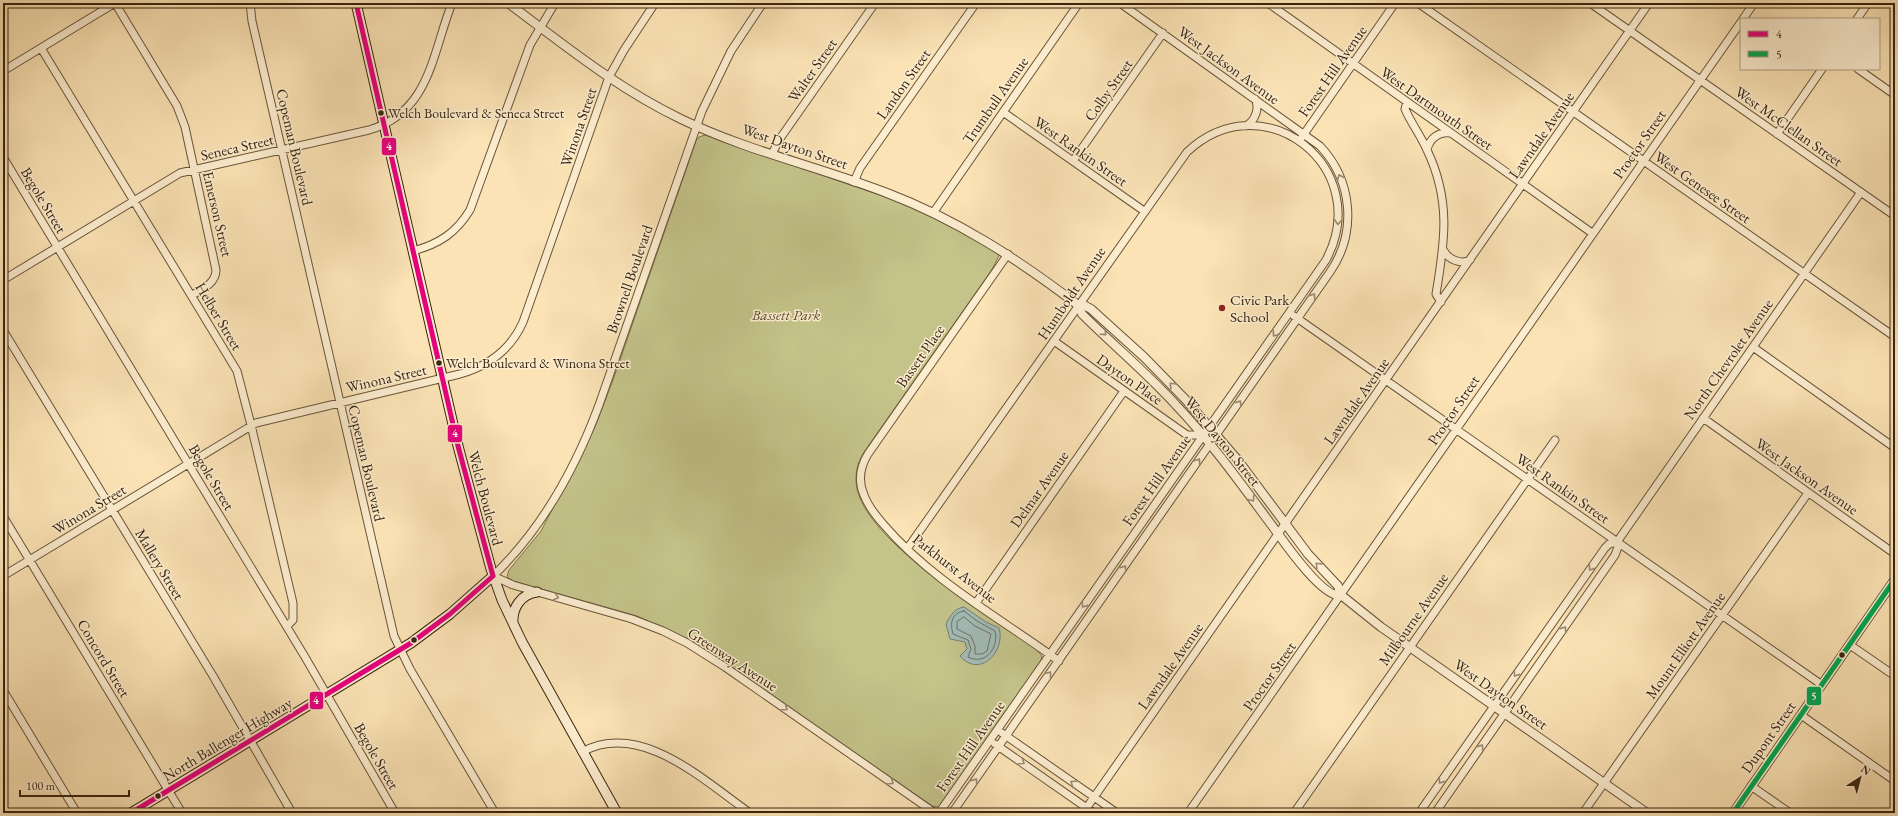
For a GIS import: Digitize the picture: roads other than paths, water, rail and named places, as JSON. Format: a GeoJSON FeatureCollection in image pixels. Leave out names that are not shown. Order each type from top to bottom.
{"type":"FeatureCollection","features":[{"type":"Feature","properties":{"kind":"main road","name":"Welch Boulevard"},"geometry":{"type":"LineString","coordinates":[[356,3],[466,480],[493,576],[513,625],[617,813]]}},
{"type":"Feature","properties":{"kind":"main road","name":"North Ballenger Highway"},"geometry":{"type":"LineString","coordinates":[[131,813],[400,650],[450,614],[493,576]]}},
{"type":"Feature","properties":{"kind":"main road"},"geometry":{"type":"LineString","coordinates":[[513,625],[513,616],[518,602],[527,595],[537,592]]}},
{"type":"Feature","properties":{"kind":"street"},"geometry":{"type":"LineString","coordinates":[[3,71],[115,3]]}},
{"type":"Feature","properties":{"kind":"street","name":"Emerson Street"},"geometry":{"type":"LineString","coordinates":[[115,3],[177,106],[185,127],[216,270],[216,276],[210,283],[192,295]]}},
{"type":"Feature","properties":{"kind":"street","name":"Copeman Boulevard"},"geometry":{"type":"LineString","coordinates":[[250,3],[252,21],[393,630],[400,650],[495,813]]}},
{"type":"Feature","properties":{"kind":"street","name":"Seneca Street"},"geometry":{"type":"LineString","coordinates":[[3,280],[176,175],[367,131],[383,125],[401,114],[419,94],[452,3]]}},
{"type":"Feature","properties":{"kind":"street","name":"West Dayton Street"},"geometry":{"type":"LineString","coordinates":[[508,3],[609,77],[653,105],[697,126],[893,196],[933,213],[1008,254],[1078,305],[1082,314],[1137,365],[1176,405],[1210,444],[1302,565],[1326,590],[1333,595],[1341,595]]}},
{"type":"Feature","properties":{"kind":"street"},"geometry":{"type":"LineString","coordinates":[[413,250],[430,246],[445,238],[456,229],[470,210],[520,71],[540,26],[555,3]]}},
{"type":"Feature","properties":{"kind":"street","name":"Winona Street"},"geometry":{"type":"LineString","coordinates":[[3,576],[259,421],[464,373],[489,362],[506,348],[521,328],[609,77],[628,44],[655,3]]}},
{"type":"Feature","properties":{"kind":"street","name":"Brownell Boulevard"},"geometry":{"type":"LineString","coordinates":[[493,576],[517,550],[540,519],[566,476],[587,434],[609,376],[697,126],[724,64],[739,38],[763,3]]}},
{"type":"Feature","properties":{"kind":"street","name":"Walter Street"},"geometry":{"type":"LineString","coordinates":[[772,154],[779,140],[875,3]]}},
{"type":"Feature","properties":{"kind":"street","name":"Landon Street"},"geometry":{"type":"LineString","coordinates":[[854,182],[860,168],[976,3]]}},
{"type":"Feature","properties":{"kind":"street","name":"Trumbull Avenue"},"geometry":{"type":"LineString","coordinates":[[933,213],[1079,3]]}},
{"type":"Feature","properties":{"kind":"street","name":"West Jackson Avenue"},"geometry":{"type":"LineString","coordinates":[[1120,3],[1304,133]]}},
{"type":"Feature","properties":{"kind":"street","name":"West Dartmouth Street"},"geometry":{"type":"LineString","coordinates":[[1268,3],[1592,233]]}},
{"type":"Feature","properties":{"kind":"street","name":"Forest Hill Avenue"},"geometry":{"type":"LineString","coordinates":[[939,813],[1326,260],[1334,243],[1338,224],[1338,203],[1330,177],[1318,159],[1299,140],[1395,3]]}},
{"type":"Feature","properties":{"kind":"street","name":"West Genesee Street"},"geometry":{"type":"LineString","coordinates":[[1418,3],[1895,337]]}},
{"type":"Feature","properties":{"kind":"street","name":"West McClellan Street"},"geometry":{"type":"LineString","coordinates":[[1590,3],[1895,216]]}},
{"type":"Feature","properties":{"kind":"street","name":"Lawndale Avenue"},"geometry":{"type":"LineString","coordinates":[[1085,810],[1649,3]]}},
{"type":"Feature","properties":{"kind":"street"},"geometry":{"type":"LineString","coordinates":[[1744,18],[1754,3]]}},
{"type":"Feature","properties":{"kind":"street"},"geometry":{"type":"LineString","coordinates":[[1858,18],[1868,3]]}},
{"type":"Feature","properties":{"kind":"street","name":"Proctor Street"},"geometry":{"type":"LineString","coordinates":[[1188,813],[1592,233],[1644,162],[1740,23]]}},
{"type":"Feature","properties":{"kind":"street","name":"Colby Street"},"geometry":{"type":"LineString","coordinates":[[1074,162],[1163,33]]}},
{"type":"Feature","properties":{"kind":"street","name":"Helber Street"},"geometry":{"type":"LineString","coordinates":[[41,48],[237,371],[294,606],[293,620],[287,626]]}},
{"type":"Feature","properties":{"kind":"street"},"geometry":{"type":"LineString","coordinates":[[1777,134],[1821,70]]}},
{"type":"Feature","properties":{"kind":"street"},"geometry":{"type":"LineString","coordinates":[[1859,70],[1895,95]]}},
{"type":"Feature","properties":{"kind":"street"},"geometry":{"type":"LineString","coordinates":[[1246,126],[1251,122],[1256,112],[1257,105],[1253,98]]}},
{"type":"Feature","properties":{"kind":"street"},"geometry":{"type":"LineString","coordinates":[[1407,102],[1405,111],[1427,150],[1437,175],[1442,198],[1444,251],[1436,294],[1441,302]]}},
{"type":"Feature","properties":{"kind":"street","name":"West Rankin Street"},"geometry":{"type":"LineString","coordinates":[[1003,112],[1144,211]]}},
{"type":"Feature","properties":{"kind":"street","name":"Humboldt Avenue"},"geometry":{"type":"LineString","coordinates":[[907,549],[1179,161],[1191,148],[1214,133],[1232,127],[1246,126],[1274,128],[1299,140]]}},
{"type":"Feature","properties":{"kind":"street","name":"Forest Hill Avenue"},"geometry":{"type":"LineString","coordinates":[[952,813],[1338,260],[1345,239],[1348,220],[1347,201],[1340,176],[1324,150],[1304,133]]}},
{"type":"Feature","properties":{"kind":"street"},"geometry":{"type":"LineString","coordinates":[[1427,150],[1430,142],[1437,135],[1451,133]]}},
{"type":"Feature","properties":{"kind":"street","name":"Begole Street"},"geometry":{"type":"LineString","coordinates":[[3,157],[287,626],[395,813]]}},
{"type":"Feature","properties":{"kind":"street","name":"North Chevrolet Avenue"},"geometry":{"type":"LineString","coordinates":[[1419,813],[1605,548],[1612,543],[1617,542],[1861,192]]}},
{"type":"Feature","properties":{"kind":"street"},"geometry":{"type":"LineString","coordinates":[[1444,251],[1447,256],[1455,260],[1463,262],[1470,260]]}},
{"type":"Feature","properties":{"kind":"street","name":"Bassett Place"},"geometry":{"type":"LineString","coordinates":[[860,476],[863,462],[871,449],[1008,254]]}},
{"type":"Feature","properties":{"kind":"street","name":"West Dayton Street"},"geometry":{"type":"LineString","coordinates":[[1078,305],[1082,304],[1091,309],[1144,358],[1209,427],[1244,468],[1308,554],[1338,586],[1341,595],[1410,647],[1647,813]]}},
{"type":"Feature","properties":{"kind":"street","name":"West Rankin Street"},"geometry":{"type":"LineString","coordinates":[[1289,313],[1822,685]]}},
{"type":"Feature","properties":{"kind":"street","name":"Mallery Street"},"geometry":{"type":"LineString","coordinates":[[3,330],[213,676],[292,813]]}},
{"type":"Feature","properties":{"kind":"street","name":"Dayton Place"},"geometry":{"type":"LineString","coordinates":[[1054,341],[1187,435],[1216,435]]}},
{"type":"Feature","properties":{"kind":"street"},"geometry":{"type":"LineString","coordinates":[[1753,347],[1895,448]]}},
{"type":"Feature","properties":{"kind":"street"},"geometry":{"type":"LineString","coordinates":[[1262,352],[1270,358]]}},
{"type":"Feature","properties":{"kind":"street"},"geometry":{"type":"LineString","coordinates":[[1137,365],[1144,358]]}},
{"type":"Feature","properties":{"kind":"street","name":"Delmar Avenue"},"geometry":{"type":"LineString","coordinates":[[976,603],[1124,391]]}},
{"type":"Feature","properties":{"kind":"street","name":"West Jackson Avenue"},"geometry":{"type":"LineString","coordinates":[[1703,418],[1895,554]]}},
{"type":"Feature","properties":{"kind":"street","name":"Milbourne Avenue"},"geometry":{"type":"LineString","coordinates":[[1294,813],[1555,440]]}},
{"type":"Feature","properties":{"kind":"street","name":"Parkhurst Avenue"},"geometry":{"type":"LineString","coordinates":[[860,476],[862,491],[870,506],[886,527],[907,549],[930,570],[1059,661]]}},
{"type":"Feature","properties":{"kind":"street"},"geometry":{"type":"LineString","coordinates":[[1173,478],[1182,484]]}},
{"type":"Feature","properties":{"kind":"street","name":"Mount Elliott Avenue"},"geometry":{"type":"LineString","coordinates":[[1583,813],[1808,493]]}},
{"type":"Feature","properties":{"kind":"street","name":"Concord Street"},"geometry":{"type":"LineString","coordinates":[[3,516],[182,813]]}},
{"type":"Feature","properties":{"kind":"street","name":"North Chevrolet Avenue"},"geometry":{"type":"LineString","coordinates":[[1435,813],[1615,555],[1618,547],[1617,542]]}},
{"type":"Feature","properties":{"kind":"street"},"geometry":{"type":"LineString","coordinates":[[1125,547],[1134,553]]}},
{"type":"Feature","properties":{"kind":"street","name":"Greenway Avenue"},"geometry":{"type":"LineString","coordinates":[[493,576],[507,583],[638,621],[663,631],[696,648],[935,813]]}},
{"type":"Feature","properties":{"kind":"street","name":"Dupont Street"},"geometry":{"type":"LineString","coordinates":[[1733,813],[1895,579]]}},
{"type":"Feature","properties":{"kind":"street"},"geometry":{"type":"LineString","coordinates":[[1538,643],[1548,650]]}},
{"type":"Feature","properties":{"kind":"street"},"geometry":{"type":"LineString","coordinates":[[1850,645],[1895,676]]}},
{"type":"Feature","properties":{"kind":"street"},"geometry":{"type":"LineString","coordinates":[[3,690],[77,813]]}},
{"type":"Feature","properties":{"kind":"street"},"geometry":{"type":"LineString","coordinates":[[1801,715],[1895,781]]}},
{"type":"Feature","properties":{"kind":"street"},"geometry":{"type":"LineString","coordinates":[[998,730],[1117,813]]}},
{"type":"Feature","properties":{"kind":"street"},"geometry":{"type":"LineString","coordinates":[[990,740],[1085,810],[1094,813]]}},
{"type":"Feature","properties":{"kind":"street"},"geometry":{"type":"LineString","coordinates":[[582,752],[596,746],[611,743],[631,744],[650,749],[675,761],[750,813]]}},
{"type":"Feature","properties":{"kind":"street"},"geometry":{"type":"LineString","coordinates":[[1752,786],[1790,813]]}},
{"type":"Feature","properties":{"kind":"water"},"geometry":{"type":"Polygon","coordinates":[[[964,607],[986,622],[999,628],[999,645],[995,653],[990,659],[976,665],[968,662],[960,656],[967,649],[965,642],[950,639],[946,624],[955,611],[964,607]]]}},
{"type":"Feature","properties":{"kind":"place","name":"Welch Boulevard & Seneca Street"},"geometry":{"type":"Point","coordinates":[381,113]}},
{"type":"Feature","properties":{"kind":"place","name":"Civic Park School"},"geometry":{"type":"Point","coordinates":[1222,308]}},
{"type":"Feature","properties":{"kind":"place","name":"Welch Boulevard & Winona Street"},"geometry":{"type":"Point","coordinates":[439,363]}},
{"type":"Feature","properties":{"kind":"park label","name":"Bassett Park"},"geometry":{"type":"Point","coordinates":[786,314]}}]}
